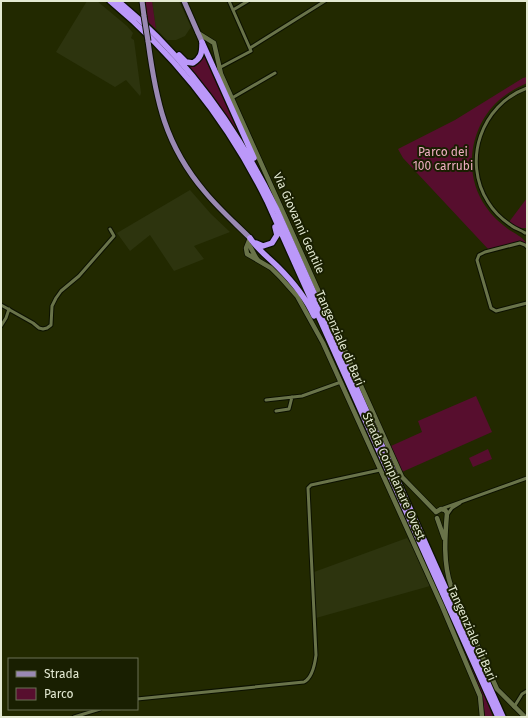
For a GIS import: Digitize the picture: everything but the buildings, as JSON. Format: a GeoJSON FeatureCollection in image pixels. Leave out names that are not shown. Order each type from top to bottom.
{"type":"FeatureCollection","features":[{"type":"Feature","properties":{"kind":"highway","name":"Tangenziale di Bari"},"geometry":{"type":"LineString","coordinates":[[110,1],[170,58],[203,97],[236,144],[267,201],[494,704],[503,717]]}},
{"type":"Feature","properties":{"kind":"highway","name":"Tangenziale di Bari"},"geometry":{"type":"LineString","coordinates":[[118,1],[154,34],[189,72],[223,115],[240,141],[263,182],[494,704],[498,717]]}},
{"type":"Feature","properties":{"kind":"highway"},"geometry":{"type":"LineString","coordinates":[[154,34],[170,46],[183,60],[190,63],[197,60],[201,56],[202,42]]}},
{"type":"Feature","properties":{"kind":"highway"},"geometry":{"type":"LineString","coordinates":[[202,42],[263,182]]}},
{"type":"Feature","properties":{"kind":"highway"},"geometry":{"type":"LineString","coordinates":[[249,241],[263,246],[270,245],[275,240],[277,232],[267,208],[267,201]]}},
{"type":"Feature","properties":{"kind":"highway"},"geometry":{"type":"LineString","coordinates":[[249,241],[280,269],[292,283],[309,307],[320,328],[325,331]]}},
{"type":"Feature","properties":{"kind":"highway"},"geometry":{"type":"LineString","coordinates":[[494,704],[494,717]]}},
{"type":"Feature","properties":{"kind":"highway"},"geometry":{"type":"LineString","coordinates":[[494,704],[504,710],[507,717]]}},
{"type":"Feature","properties":{"kind":"main road"},"geometry":{"type":"LineString","coordinates":[[142,1],[157,98],[167,131],[186,167],[206,194],[249,241]]}},
{"type":"Feature","properties":{"kind":"main road"},"geometry":{"type":"LineString","coordinates":[[184,1],[202,42]]}},
{"type":"Feature","properties":{"kind":"street"},"geometry":{"type":"LineString","coordinates":[[229,1],[250,48]]}},
{"type":"Feature","properties":{"kind":"street"},"geometry":{"type":"LineString","coordinates":[[233,10],[248,1]]}},
{"type":"Feature","properties":{"kind":"street"},"geometry":{"type":"LineString","coordinates":[[219,68],[251,51],[250,48],[325,1]]}},
{"type":"Feature","properties":{"kind":"street"},"geometry":{"type":"LineString","coordinates":[[198,33],[211,41]]}},
{"type":"Feature","properties":{"kind":"street"},"geometry":{"type":"LineString","coordinates":[[202,42],[211,41]]}},
{"type":"Feature","properties":{"kind":"street","name":"Via Giovanni Gentile"},"geometry":{"type":"LineString","coordinates":[[211,41],[216,47],[219,68],[232,98],[402,477],[436,512]]}},
{"type":"Feature","properties":{"kind":"street"},"geometry":{"type":"LineString","coordinates":[[232,98],[274,73]]}},
{"type":"Feature","properties":{"kind":"street"},"geometry":{"type":"LineString","coordinates":[[526,234],[508,224],[489,203],[479,181],[476,153],[481,133],[489,117],[504,101],[527,88]]}},
{"type":"Feature","properties":{"kind":"street"},"geometry":{"type":"LineString","coordinates":[[1,305],[39,328],[47,328],[51,325],[52,306],[56,298],[61,291],[79,276],[114,236],[110,230]]}},
{"type":"Feature","properties":{"kind":"street","name":"Strada Complanare Ovest"},"geometry":{"type":"LineString","coordinates":[[249,241],[246,248],[247,254],[271,268],[297,296],[323,343],[442,606],[480,696],[482,717]]}},
{"type":"Feature","properties":{"kind":"street"},"geometry":{"type":"LineString","coordinates":[[527,247],[520,243],[485,252],[480,255],[477,260],[490,308],[496,311],[527,303]]}},
{"type":"Feature","properties":{"kind":"street"},"geometry":{"type":"LineString","coordinates":[[1,326],[9,309]]}},
{"type":"Feature","properties":{"kind":"street"},"geometry":{"type":"LineString","coordinates":[[266,400],[302,396],[341,382]]}},
{"type":"Feature","properties":{"kind":"street"},"geometry":{"type":"LineString","coordinates":[[276,411],[289,409],[292,397]]}},
{"type":"Feature","properties":{"kind":"street"},"geometry":{"type":"LineString","coordinates":[[138,699],[304,682],[307,680],[315,663],[316,655],[308,488],[311,485],[380,470]]}},
{"type":"Feature","properties":{"kind":"street"},"geometry":{"type":"LineString","coordinates":[[445,542],[436,512],[527,478]]}},
{"type":"Feature","properties":{"kind":"street"},"geometry":{"type":"LineString","coordinates":[[437,518],[440,520],[446,517],[452,508],[461,502]]}},
{"type":"Feature","properties":{"kind":"street"},"geometry":{"type":"LineString","coordinates":[[441,509],[445,510],[446,517],[445,542],[448,574],[451,586],[497,689],[525,717]]}},
{"type":"Feature","properties":{"kind":"street"},"geometry":{"type":"LineString","coordinates":[[514,707],[522,694],[527,691]]}},
{"type":"Feature","properties":{"kind":"street"},"geometry":{"type":"LineString","coordinates":[[74,717],[97,710]]}},
{"type":"Feature","properties":{"kind":"shaded area"},"geometry":{"type":"Polygon","coordinates":[[[87,1],[97,1],[127,26],[133,33],[131,38],[134,40],[141,93],[140,96],[126,80],[115,87],[56,52],[87,1]]]}},
{"type":"Feature","properties":{"kind":"shaded area"},"geometry":{"type":"Polygon","coordinates":[[[152,1],[179,1],[191,27],[185,36],[176,40],[167,40],[156,29],[152,1]]]}},
{"type":"Feature","properties":{"kind":"shaded area"},"geometry":{"type":"Polygon","coordinates":[[[190,190],[211,214],[230,232],[194,246],[204,259],[174,271],[150,235],[130,251],[117,233],[190,190]]]}},
{"type":"Feature","properties":{"kind":"shaded area"},"geometry":{"type":"Polygon","coordinates":[[[407,538],[411,543],[430,586],[316,618],[314,572],[407,538]]]}},
{"type":"Feature","properties":{"kind":"green space"},"geometry":{"type":"Polygon","coordinates":[[[145,1],[152,1],[156,29],[148,22],[145,1]]]}},
{"type":"Feature","properties":{"kind":"green space"},"geometry":{"type":"Polygon","coordinates":[[[204,52],[245,143],[213,96],[187,65],[204,52]]]}},
{"type":"Feature","properties":{"kind":"green space","name":"Parco dei 100 carrubi"},"geometry":{"type":"Polygon","coordinates":[[[527,77],[527,83],[515,89],[498,101],[488,112],[475,138],[472,152],[472,167],[474,181],[479,194],[493,216],[508,229],[521,237],[527,244],[521,242],[489,250],[403,158],[398,149],[455,120],[527,77]]]}},
{"type":"Feature","properties":{"kind":"green space"},"geometry":{"type":"Polygon","coordinates":[[[527,198],[527,228],[518,228],[509,222],[527,198]]]}},
{"type":"Feature","properties":{"kind":"green space"},"geometry":{"type":"Polygon","coordinates":[[[476,396],[492,432],[402,472],[391,446],[422,432],[418,421],[476,396]]]}},
{"type":"Feature","properties":{"kind":"green space"},"geometry":{"type":"Polygon","coordinates":[[[488,449],[492,459],[473,467],[469,458],[488,449]]]}},
{"type":"Feature","properties":{"kind":"green space"},"geometry":{"type":"Polygon","coordinates":[[[449,621],[451,621],[493,717],[485,717],[476,680],[449,621]]]}}]}
